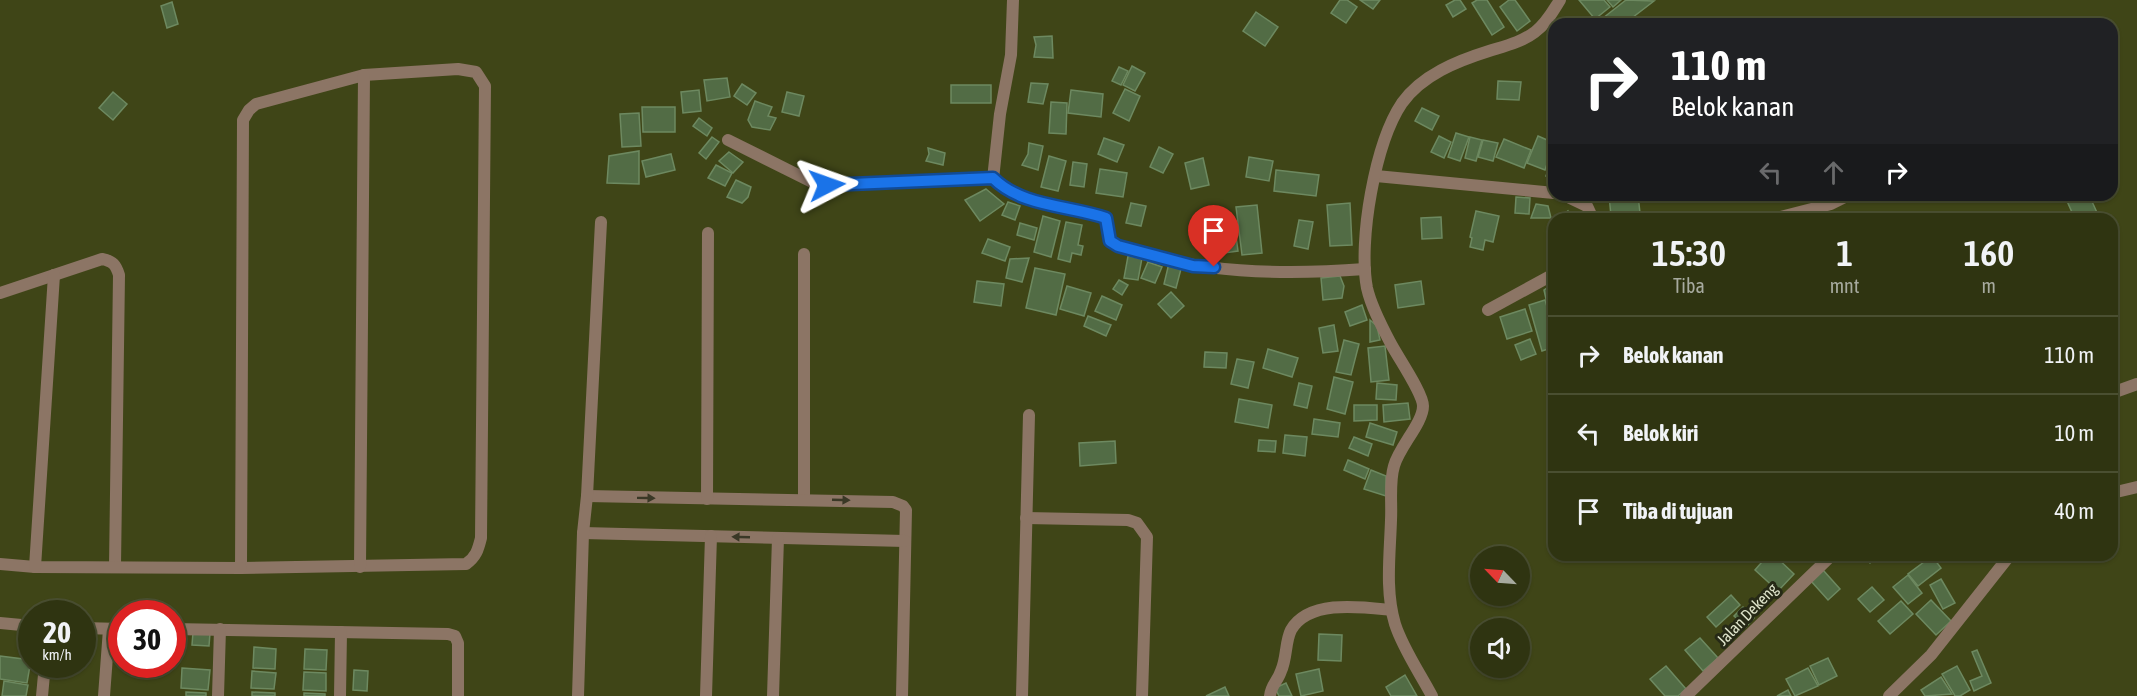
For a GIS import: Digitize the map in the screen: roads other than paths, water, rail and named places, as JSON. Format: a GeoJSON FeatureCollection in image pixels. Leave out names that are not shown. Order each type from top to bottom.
{"type":"FeatureCollection","features":[{"type":"Feature","properties":{"kind":"street"},"geometry":{"type":"LineString","coordinates":[[1013,0],[1011,56],[1000,114],[993,178],[1004,190],[1022,197],[1104,217],[1107,221],[1110,241],[1114,244],[1133,252],[1183,264],[1275,271],[1365,269]]}},
{"type":"Feature","properties":{"kind":"street"},"geometry":{"type":"LineString","coordinates":[[1550,18],[1560,0]]}},
{"type":"Feature","properties":{"kind":"street"},"geometry":{"type":"LineString","coordinates":[[1432,696],[1402,640],[1392,610],[1389,589],[1392,469],[1405,440],[1421,417],[1423,406],[1421,396],[1396,356],[1367,289],[1366,227],[1376,176],[1390,126],[1412,90],[1460,60],[1519,42],[1536,32],[1548,20]]}},
{"type":"Feature","properties":{"kind":"street"},"geometry":{"type":"LineString","coordinates":[[0,564],[35,567],[241,568],[360,567],[466,564],[474,559],[481,538],[485,134],[485,86],[476,72],[458,69],[364,75],[256,104],[243,120],[241,568]]}},
{"type":"Feature","properties":{"kind":"street"},"geometry":{"type":"LineString","coordinates":[[360,567],[364,75]]}},
{"type":"Feature","properties":{"kind":"street"},"geometry":{"type":"LineString","coordinates":[[728,140],[814,183],[827,185],[993,178]]}},
{"type":"Feature","properties":{"kind":"street"},"geometry":{"type":"LineString","coordinates":[[1376,176],[1548,192]]}},
{"type":"Feature","properties":{"kind":"street"},"geometry":{"type":"LineString","coordinates":[[1577,201],[1587,206],[1590,213]]}},
{"type":"Feature","properties":{"kind":"street"},"geometry":{"type":"LineString","coordinates":[[1796,213],[1837,201]]}},
{"type":"Feature","properties":{"kind":"street"},"geometry":{"type":"LineString","coordinates":[[578,696],[583,533],[587,496],[601,222]]}},
{"type":"Feature","properties":{"kind":"street"},"geometry":{"type":"LineString","coordinates":[[707,499],[708,233]]}},
{"type":"Feature","properties":{"kind":"street"},"geometry":{"type":"LineString","coordinates":[[804,254],[804,499]]}},
{"type":"Feature","properties":{"kind":"street"},"geometry":{"type":"LineString","coordinates":[[0,293],[102,260],[110,261],[116,266],[119,275],[115,566]]}},
{"type":"Feature","properties":{"kind":"street"},"geometry":{"type":"LineString","coordinates":[[35,567],[54,275]]}},
{"type":"Feature","properties":{"kind":"street"},"geometry":{"type":"LineString","coordinates":[[1488,310],[1548,277]]}},
{"type":"Feature","properties":{"kind":"street"},"geometry":{"type":"LineString","coordinates":[[2118,391],[2137,384]]}},
{"type":"Feature","properties":{"kind":"street"},"geometry":{"type":"LineString","coordinates":[[1022,696],[1029,415]]}},
{"type":"Feature","properties":{"kind":"street"},"geometry":{"type":"LineString","coordinates":[[2118,492],[2137,487]]}},
{"type":"Feature","properties":{"kind":"street"},"geometry":{"type":"LineString","coordinates":[[587,496],[804,499],[899,503],[906,510],[902,696]]}},
{"type":"Feature","properties":{"kind":"street"},"geometry":{"type":"LineString","coordinates":[[1026,518],[1128,520],[1143,530],[1147,537],[1142,696]]}},
{"type":"Feature","properties":{"kind":"street"},"geometry":{"type":"LineString","coordinates":[[583,533],[905,541]]}},
{"type":"Feature","properties":{"kind":"street"},"geometry":{"type":"LineString","coordinates":[[706,696],[711,537]]}},
{"type":"Feature","properties":{"kind":"street"},"geometry":{"type":"LineString","coordinates":[[774,696],[778,538]]}},
{"type":"Feature","properties":{"kind":"street","name":"Jalan Dekeng"},"geometry":{"type":"LineString","coordinates":[[1686,696],[1826,561]]}},
{"type":"Feature","properties":{"kind":"street"},"geometry":{"type":"LineString","coordinates":[[1889,696],[1931,655],[2005,561]]}},
{"type":"Feature","properties":{"kind":"street"},"geometry":{"type":"LineString","coordinates":[[1270,696],[1274,682],[1281,672],[1291,631],[1298,622],[1325,608],[1392,610]]}},
{"type":"Feature","properties":{"kind":"street"},"geometry":{"type":"LineString","coordinates":[[0,623],[18,625]]}},
{"type":"Feature","properties":{"kind":"street"},"geometry":{"type":"LineString","coordinates":[[186,629],[448,634],[455,636],[458,643],[458,696]]}},
{"type":"Feature","properties":{"kind":"street"},"geometry":{"type":"LineString","coordinates":[[218,696],[220,629]]}},
{"type":"Feature","properties":{"kind":"street"},"geometry":{"type":"LineString","coordinates":[[340,696],[341,632]]}},
{"type":"Feature","properties":{"kind":"street"},"geometry":{"type":"LineString","coordinates":[[104,696],[108,672]]}},
{"type":"Feature","properties":{"kind":"street"},"geometry":{"type":"LineString","coordinates":[[42,696],[44,678]]}}]}
